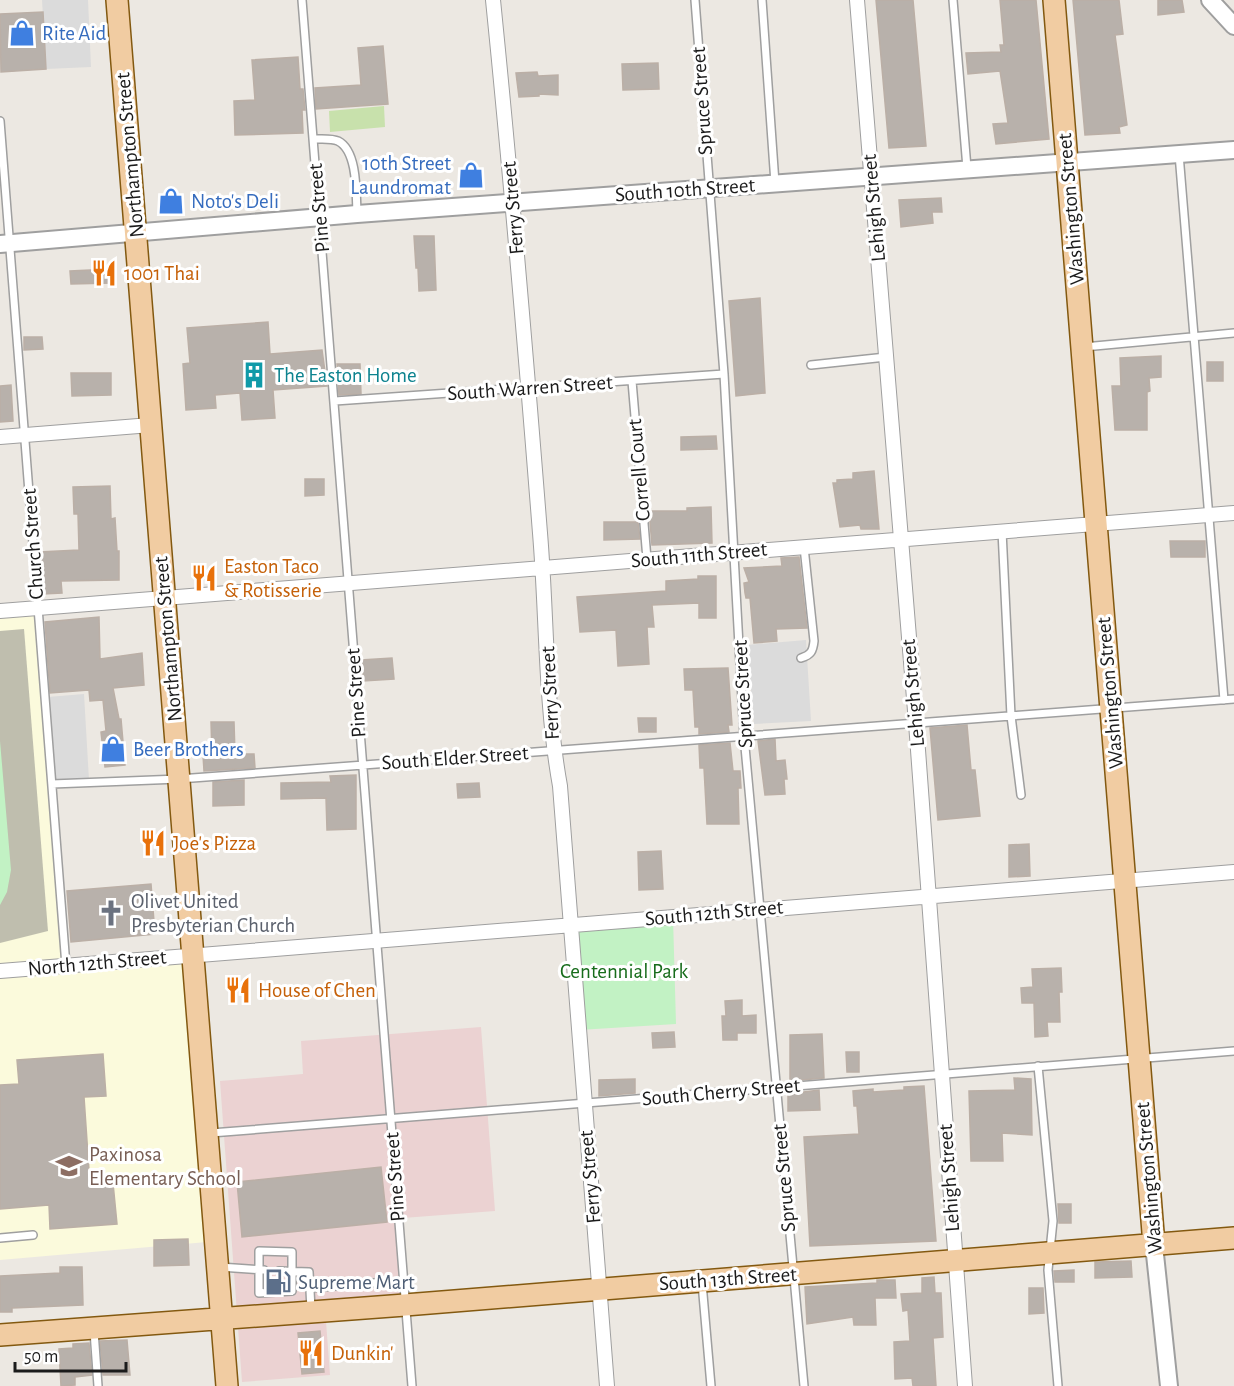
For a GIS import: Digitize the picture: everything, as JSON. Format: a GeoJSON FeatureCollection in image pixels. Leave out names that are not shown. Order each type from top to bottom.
{"type":"FeatureCollection","features":[{"type":"Feature","properties":{"kind":"main road","name":"Northampton Street"},"geometry":{"type":"LineString","coordinates":[[117,0],[227,1386]]}},
{"type":"Feature","properties":{"kind":"main road","name":"Washington Street"},"geometry":{"type":"LineString","coordinates":[[1054,0],[1154,1245]]}},
{"type":"Feature","properties":{"kind":"main road","name":"South 13th Street"},"geometry":{"type":"LineString","coordinates":[[0,1335],[405,1305],[1234,1238]]}},
{"type":"Feature","properties":{"kind":"street","name":"Ferry Street"},"geometry":{"type":"LineString","coordinates":[[494,0],[514,203],[543,568],[554,750],[560,786],[607,1386]]}},
{"type":"Feature","properties":{"kind":"street","name":"Lehigh Street"},"geometry":{"type":"LineString","coordinates":[[857,0],[916,723],[965,1386]]}},
{"type":"Feature","properties":{"kind":"street"},"geometry":{"type":"LineString","coordinates":[[1210,0],[1234,26]]}},
{"type":"Feature","properties":{"kind":"street","name":"South 10th Street"},"geometry":{"type":"LineString","coordinates":[[5,244],[357,214],[1234,150]]}},
{"type":"Feature","properties":{"kind":"street"},"geometry":{"type":"LineString","coordinates":[[0,437],[151,425]]}},
{"type":"Feature","properties":{"kind":"street","name":"South 11th Street"},"geometry":{"type":"LineString","coordinates":[[0,611],[1234,513]]}},
{"type":"Feature","properties":{"kind":"street","name":"South 12th Street"},"geometry":{"type":"LineString","coordinates":[[193,955],[1234,872]]}},
{"type":"Feature","properties":{"kind":"street","name":"North 12th Street"},"geometry":{"type":"LineString","coordinates":[[0,971],[193,955]]}},
{"type":"Feature","properties":{"kind":"street","name":"Washington Street"},"geometry":{"type":"LineString","coordinates":[[1154,1245],[1169,1386]]}},
{"type":"Feature","properties":{"kind":"lane","name":"Pine Street"},"geometry":{"type":"LineString","coordinates":[[302,0],[412,1386]]}},
{"type":"Feature","properties":{"kind":"lane","name":"Spruce Street"},"geometry":{"type":"LineString","coordinates":[[695,0],[724,374],[744,736],[804,1386]]}},
{"type":"Feature","properties":{"kind":"lane"},"geometry":{"type":"LineString","coordinates":[[762,0],[775,183]]}},
{"type":"Feature","properties":{"kind":"lane"},"geometry":{"type":"LineString","coordinates":[[953,0],[967,171]]}},
{"type":"Feature","properties":{"kind":"lane","name":"Church Street"},"geometry":{"type":"LineString","coordinates":[[0,121],[5,244],[25,435],[66,966]]}},
{"type":"Feature","properties":{"kind":"lane"},"geometry":{"type":"LineString","coordinates":[[314,139],[337,140],[345,147],[353,162],[357,214]]}},
{"type":"Feature","properties":{"kind":"lane"},"geometry":{"type":"LineString","coordinates":[[1179,154],[1224,700]]}},
{"type":"Feature","properties":{"kind":"lane"},"geometry":{"type":"LineString","coordinates":[[1082,348],[1234,333]]}},
{"type":"Feature","properties":{"kind":"lane"},"geometry":{"type":"LineString","coordinates":[[811,365],[886,357]]}},
{"type":"Feature","properties":{"kind":"lane","name":"South Warren Street"},"geometry":{"type":"LineString","coordinates":[[335,401],[724,374]]}},
{"type":"Feature","properties":{"kind":"lane","name":"Correll Court"},"geometry":{"type":"LineString","coordinates":[[632,381],[647,559]]}},
{"type":"Feature","properties":{"kind":"lane"},"geometry":{"type":"LineString","coordinates":[[1002,531],[1011,716],[1021,795]]}},
{"type":"Feature","properties":{"kind":"lane"},"geometry":{"type":"LineString","coordinates":[[801,658],[808,656],[813,650],[814,641],[804,547]]}},
{"type":"Feature","properties":{"kind":"lane","name":"South Elder Street"},"geometry":{"type":"LineString","coordinates":[[52,784],[179,779],[1234,699]]}},
{"type":"Feature","properties":{"kind":"lane","name":"South Cherry Street"},"geometry":{"type":"LineString","coordinates":[[207,1133],[1234,1051]]}},
{"type":"Feature","properties":{"kind":"lane"},"geometry":{"type":"LineString","coordinates":[[1038,1066],[1053,1221],[1048,1270],[1058,1386]]}},
{"type":"Feature","properties":{"kind":"lane"},"geometry":{"type":"LineString","coordinates":[[0,1238],[33,1235]]}},
{"type":"Feature","properties":{"kind":"lane"},"geometry":{"type":"LineString","coordinates":[[259,1251],[292,1252],[292,1272],[292,1291],[259,1293],[261,1269],[259,1251]]}},
{"type":"Feature","properties":{"kind":"lane"},"geometry":{"type":"LineString","coordinates":[[218,1267],[261,1269]]}},
{"type":"Feature","properties":{"kind":"lane"},"geometry":{"type":"LineString","coordinates":[[279,1271],[309,1272],[311,1312]]}},
{"type":"Feature","properties":{"kind":"lane"},"geometry":{"type":"LineString","coordinates":[[702,1281],[711,1386]]}},
{"type":"Feature","properties":{"kind":"lane"},"geometry":{"type":"LineString","coordinates":[[310,1288],[386,1282]]}},
{"type":"Feature","properties":{"kind":"lane"},"geometry":{"type":"LineString","coordinates":[[93,1328],[98,1386]]}},
{"type":"Feature","properties":{"kind":"shaded area"},"geometry":{"type":"Polygon","coordinates":[[[42,0],[88,0],[91,67],[46,69],[42,0]]]}},
{"type":"Feature","properties":{"kind":"shaded area"},"geometry":{"type":"Polygon","coordinates":[[[34,610],[64,966],[183,956],[207,1242],[0,1260],[0,613],[34,610]]]}},
{"type":"Feature","properties":{"kind":"shaded area"},"geometry":{"type":"Polygon","coordinates":[[[24,629],[48,931],[0,943],[0,631],[24,629]]]}},
{"type":"Feature","properties":{"kind":"shaded area"},"geometry":{"type":"Polygon","coordinates":[[[806,640],[811,721],[754,724],[747,645],[806,640]]]}},
{"type":"Feature","properties":{"kind":"shaded area"},"geometry":{"type":"Polygon","coordinates":[[[84,694],[89,780],[55,782],[48,697],[84,694]]]}},
{"type":"Feature","properties":{"kind":"shaded area"},"geometry":{"type":"Polygon","coordinates":[[[481,1027],[495,1211],[403,1218],[409,1302],[325,1308],[330,1375],[242,1382],[220,1081],[303,1074],[301,1041],[481,1027]]]}},
{"type":"Feature","properties":{"kind":"green space"},"geometry":{"type":"Polygon","coordinates":[[[384,106],[385,127],[330,132],[329,111],[384,106]]]}},
{"type":"Feature","properties":{"kind":"green space"},"geometry":{"type":"Polygon","coordinates":[[[0,741],[11,870],[7,892],[0,905],[0,741]]]}},
{"type":"Feature","properties":{"kind":"green space","name":"Centennial Park"},"geometry":{"type":"Polygon","coordinates":[[[673,917],[676,1024],[579,1030],[571,925],[673,917]]]}},
{"type":"Feature","properties":{"kind":"building"},"geometry":{"type":"Polygon","coordinates":[[[876,0],[913,0],[926,146],[889,148],[876,0]]]}},
{"type":"Feature","properties":{"kind":"building"},"geometry":{"type":"Polygon","coordinates":[[[1000,0],[1036,0],[1049,139],[996,144],[993,124],[1008,123],[1000,71],[968,74],[966,53],[1001,52],[1000,45],[1004,45],[1000,0]]]}},
{"type":"Feature","properties":{"kind":"building"},"geometry":{"type":"Polygon","coordinates":[[[1073,0],[1119,0],[1123,34],[1115,35],[1127,125],[1119,127],[1120,133],[1085,135],[1073,0]]]}},
{"type":"Feature","properties":{"kind":"building"},"geometry":{"type":"Polygon","coordinates":[[[1158,0],[1182,0],[1184,12],[1158,15],[1158,0]]]}},
{"type":"Feature","properties":{"kind":"building","name":"Rite Aid"},"geometry":{"type":"Polygon","coordinates":[[[43,12],[46,69],[1,72],[0,14],[43,12]]]}},
{"type":"Feature","properties":{"kind":"building"},"geometry":{"type":"Polygon","coordinates":[[[383,46],[388,104],[316,109],[315,88],[361,85],[358,48],[383,46]]]}},
{"type":"Feature","properties":{"kind":"building"},"geometry":{"type":"Polygon","coordinates":[[[298,57],[300,89],[303,89],[305,110],[302,110],[303,133],[235,135],[234,101],[255,100],[252,60],[298,57]]]}},
{"type":"Feature","properties":{"kind":"building"},"geometry":{"type":"Polygon","coordinates":[[[658,63],[659,89],[623,90],[622,64],[658,63]]]}},
{"type":"Feature","properties":{"kind":"building"},"geometry":{"type":"Polygon","coordinates":[[[537,72],[538,76],[558,75],[558,95],[539,94],[539,96],[519,97],[516,73],[537,72]]]}},
{"type":"Feature","properties":{"kind":"building"},"geometry":{"type":"Polygon","coordinates":[[[941,198],[942,212],[932,212],[933,223],[901,227],[899,200],[941,198]]]}},
{"type":"Feature","properties":{"kind":"building"},"geometry":{"type":"Polygon","coordinates":[[[414,236],[434,236],[436,290],[419,291],[414,236]]]}},
{"type":"Feature","properties":{"kind":"building"},"geometry":{"type":"Polygon","coordinates":[[[111,269],[112,283],[71,284],[70,271],[111,269]]]}},
{"type":"Feature","properties":{"kind":"building"},"geometry":{"type":"Polygon","coordinates":[[[760,298],[765,393],[736,396],[729,301],[760,298]]]}},
{"type":"Feature","properties":{"kind":"building","name":"The Easton Home"},"geometry":{"type":"Polygon","coordinates":[[[268,322],[270,354],[322,350],[327,386],[273,390],[275,418],[242,420],[240,393],[215,395],[216,408],[186,410],[183,364],[190,363],[187,328],[268,322]]]}},
{"type":"Feature","properties":{"kind":"building"},"geometry":{"type":"Polygon","coordinates":[[[24,337],[42,337],[43,349],[24,350],[24,337]]]}},
{"type":"Feature","properties":{"kind":"building"},"geometry":{"type":"Polygon","coordinates":[[[1161,356],[1161,377],[1149,378],[1147,430],[1115,430],[1112,386],[1121,386],[1120,358],[1161,356]]]}},
{"type":"Feature","properties":{"kind":"building"},"geometry":{"type":"Polygon","coordinates":[[[1207,362],[1223,362],[1223,381],[1207,381],[1207,362]]]}},
{"type":"Feature","properties":{"kind":"building"},"geometry":{"type":"Polygon","coordinates":[[[337,364],[360,364],[361,394],[339,395],[337,364]]]}},
{"type":"Feature","properties":{"kind":"building"},"geometry":{"type":"Polygon","coordinates":[[[71,373],[111,373],[111,395],[72,396],[71,373]]]}},
{"type":"Feature","properties":{"kind":"building"},"geometry":{"type":"Polygon","coordinates":[[[11,385],[13,421],[0,422],[0,386],[11,385]]]}},
{"type":"Feature","properties":{"kind":"building"},"geometry":{"type":"Polygon","coordinates":[[[716,436],[717,449],[681,450],[681,437],[716,436]]]}},
{"type":"Feature","properties":{"kind":"building"},"geometry":{"type":"Polygon","coordinates":[[[874,471],[879,529],[861,529],[860,525],[840,527],[833,483],[837,483],[837,480],[853,479],[853,473],[874,471]]]}},
{"type":"Feature","properties":{"kind":"building"},"geometry":{"type":"Polygon","coordinates":[[[305,479],[324,479],[324,495],[305,496],[305,479]]]}},
{"type":"Feature","properties":{"kind":"building"},"geometry":{"type":"Polygon","coordinates":[[[110,486],[111,519],[115,518],[117,551],[119,551],[119,580],[61,581],[62,593],[43,594],[39,552],[79,550],[78,514],[74,514],[73,487],[110,486]]]}},
{"type":"Feature","properties":{"kind":"building"},"geometry":{"type":"Polygon","coordinates":[[[711,507],[712,543],[652,545],[649,511],[687,511],[687,508],[711,507]]]}},
{"type":"Feature","properties":{"kind":"building"},"geometry":{"type":"Polygon","coordinates":[[[604,522],[638,522],[640,539],[604,540],[604,522]]]}},
{"type":"Feature","properties":{"kind":"building"},"geometry":{"type":"Polygon","coordinates":[[[1170,541],[1205,541],[1205,557],[1171,557],[1170,541]]]}},
{"type":"Feature","properties":{"kind":"building"},"geometry":{"type":"Polygon","coordinates":[[[799,557],[807,628],[776,629],[777,641],[754,643],[750,598],[746,598],[744,583],[749,582],[744,568],[782,566],[781,558],[799,557]]]}},
{"type":"Feature","properties":{"kind":"building"},"geometry":{"type":"Polygon","coordinates":[[[698,576],[716,576],[716,618],[699,618],[699,603],[652,605],[654,627],[647,627],[649,664],[618,666],[616,630],[580,632],[577,597],[666,591],[666,581],[698,579],[698,576]]]}},
{"type":"Feature","properties":{"kind":"building"},"geometry":{"type":"Polygon","coordinates":[[[99,617],[100,659],[142,653],[144,685],[113,688],[119,719],[121,719],[125,765],[105,767],[101,732],[106,731],[103,700],[90,701],[89,690],[50,693],[45,622],[99,617]]]}},
{"type":"Feature","properties":{"kind":"building"},"geometry":{"type":"Polygon","coordinates":[[[392,658],[394,679],[363,681],[361,660],[392,658]]]}},
{"type":"Feature","properties":{"kind":"building"},"geometry":{"type":"Polygon","coordinates":[[[728,668],[732,725],[728,725],[729,732],[699,734],[699,727],[695,727],[693,690],[685,690],[684,669],[728,668]]]}},
{"type":"Feature","properties":{"kind":"building"},"geometry":{"type":"Polygon","coordinates":[[[638,718],[656,718],[656,732],[639,732],[638,718]]]}},
{"type":"Feature","properties":{"kind":"building"},"geometry":{"type":"Polygon","coordinates":[[[211,722],[234,722],[235,754],[254,754],[255,768],[204,771],[203,755],[212,755],[211,722]]]}},
{"type":"Feature","properties":{"kind":"building"},"geometry":{"type":"Polygon","coordinates":[[[967,725],[971,770],[975,770],[980,816],[938,820],[930,728],[967,725]]]}},
{"type":"Feature","properties":{"kind":"building"},"geometry":{"type":"Polygon","coordinates":[[[775,739],[776,761],[785,760],[787,779],[784,779],[785,794],[765,795],[758,741],[775,739]]]}},
{"type":"Feature","properties":{"kind":"building"},"geometry":{"type":"Polygon","coordinates":[[[730,743],[733,771],[740,771],[739,824],[707,824],[704,768],[700,768],[699,745],[730,743]]]}},
{"type":"Feature","properties":{"kind":"building"},"geometry":{"type":"Polygon","coordinates":[[[356,775],[356,829],[327,830],[326,798],[281,799],[281,783],[331,782],[330,776],[356,775]]]}},
{"type":"Feature","properties":{"kind":"building"},"geometry":{"type":"Polygon","coordinates":[[[244,780],[244,805],[213,806],[213,782],[244,780]]]}},
{"type":"Feature","properties":{"kind":"building"},"geometry":{"type":"Polygon","coordinates":[[[479,783],[480,797],[458,798],[457,784],[479,783]]]}},
{"type":"Feature","properties":{"kind":"building"},"geometry":{"type":"Polygon","coordinates":[[[1029,844],[1030,876],[1009,877],[1009,845],[1029,844]]]}},
{"type":"Feature","properties":{"kind":"building"},"geometry":{"type":"Polygon","coordinates":[[[661,851],[663,889],[639,890],[638,852],[661,851]]]}},
{"type":"Feature","properties":{"kind":"building","name":"Olivet United Presbyterian Church"},"geometry":{"type":"Polygon","coordinates":[[[151,884],[155,934],[71,942],[67,891],[151,884]]]}},
{"type":"Feature","properties":{"kind":"building"},"geometry":{"type":"Polygon","coordinates":[[[1061,968],[1060,1022],[1047,1022],[1048,1036],[1035,1037],[1034,1003],[1022,1003],[1021,988],[1033,987],[1032,969],[1061,968]]]}},
{"type":"Feature","properties":{"kind":"building"},"geometry":{"type":"Polygon","coordinates":[[[742,1000],[742,1016],[756,1015],[756,1033],[737,1033],[737,1040],[723,1040],[722,1016],[726,1016],[725,1001],[742,1000]]]}},
{"type":"Feature","properties":{"kind":"building"},"geometry":{"type":"Polygon","coordinates":[[[674,1032],[675,1047],[653,1048],[652,1033],[674,1032]]]}},
{"type":"Feature","properties":{"kind":"building"},"geometry":{"type":"Polygon","coordinates":[[[822,1034],[824,1078],[790,1081],[790,1035],[822,1034]]]}},
{"type":"Feature","properties":{"kind":"building"},"geometry":{"type":"Polygon","coordinates":[[[846,1052],[859,1052],[859,1072],[847,1072],[846,1052]]]}},
{"type":"Feature","properties":{"kind":"building"},"geometry":{"type":"Polygon","coordinates":[[[103,1054],[106,1096],[84,1097],[90,1185],[113,1183],[117,1224],[50,1229],[49,1205],[0,1209],[0,1085],[19,1084],[17,1060],[103,1054]]]}},
{"type":"Feature","properties":{"kind":"building"},"geometry":{"type":"Polygon","coordinates":[[[1014,1078],[1031,1079],[1032,1135],[1002,1133],[1003,1161],[971,1161],[969,1091],[1015,1090],[1014,1078]]]}},
{"type":"Feature","properties":{"kind":"building"},"geometry":{"type":"Polygon","coordinates":[[[635,1079],[635,1093],[599,1096],[599,1080],[635,1079]]]}},
{"type":"Feature","properties":{"kind":"building"},"geometry":{"type":"Polygon","coordinates":[[[924,1086],[936,1241],[810,1246],[804,1137],[859,1134],[857,1106],[854,1106],[853,1091],[904,1090],[904,1087],[924,1086]]]}},
{"type":"Feature","properties":{"kind":"building"},"geometry":{"type":"Polygon","coordinates":[[[819,1090],[820,1110],[788,1111],[788,1094],[819,1090]]]}},
{"type":"Feature","properties":{"kind":"building"},"geometry":{"type":"Polygon","coordinates":[[[381,1167],[387,1222],[242,1237],[237,1182],[381,1167]]]}},
{"type":"Feature","properties":{"kind":"building"},"geometry":{"type":"Polygon","coordinates":[[[1058,1204],[1071,1204],[1071,1223],[1059,1223],[1058,1204]]]}},
{"type":"Feature","properties":{"kind":"building"},"geometry":{"type":"Polygon","coordinates":[[[188,1239],[189,1265],[154,1266],[154,1240],[188,1239]]]}},
{"type":"Feature","properties":{"kind":"building"},"geometry":{"type":"Polygon","coordinates":[[[1131,1261],[1132,1277],[1095,1278],[1095,1262],[1131,1261]]]}},
{"type":"Feature","properties":{"kind":"building"},"geometry":{"type":"Polygon","coordinates":[[[60,1267],[82,1267],[83,1305],[12,1308],[12,1312],[0,1312],[0,1276],[60,1273],[60,1267]]]}},
{"type":"Feature","properties":{"kind":"building"},"geometry":{"type":"Polygon","coordinates":[[[1074,1270],[1074,1282],[1055,1282],[1054,1271],[1074,1270]]]}},
{"type":"Feature","properties":{"kind":"building"},"geometry":{"type":"Polygon","coordinates":[[[934,1277],[935,1293],[941,1293],[943,1337],[933,1338],[936,1386],[913,1386],[912,1378],[895,1379],[894,1342],[910,1341],[908,1310],[903,1311],[901,1294],[922,1293],[922,1278],[934,1277]]]}},
{"type":"Feature","properties":{"kind":"building"},"geometry":{"type":"Polygon","coordinates":[[[877,1280],[895,1280],[896,1298],[875,1298],[876,1325],[854,1325],[853,1317],[807,1324],[805,1287],[877,1283],[877,1280]]]}},
{"type":"Feature","properties":{"kind":"building"},"geometry":{"type":"Polygon","coordinates":[[[1029,1288],[1043,1288],[1044,1313],[1029,1314],[1029,1288]]]}},
{"type":"Feature","properties":{"kind":"building","name":"Dunkin'"},"geometry":{"type":"Polygon","coordinates":[[[320,1331],[324,1372],[302,1374],[298,1333],[320,1331]]]}},
{"type":"Feature","properties":{"kind":"building"},"geometry":{"type":"Polygon","coordinates":[[[127,1340],[130,1375],[103,1375],[100,1341],[127,1340]]]}},
{"type":"Feature","properties":{"kind":"building"},"geometry":{"type":"Polygon","coordinates":[[[89,1343],[92,1375],[75,1377],[75,1385],[61,1386],[59,1349],[73,1348],[73,1344],[89,1343]]]}},
{"type":"Feature","properties":{"kind":"place","name":"Rite Aid"},"geometry":{"type":"Point","coordinates":[22,33]}},
{"type":"Feature","properties":{"kind":"place","name":"10th Street Laundromat"},"geometry":{"type":"Point","coordinates":[471,175]}},
{"type":"Feature","properties":{"kind":"place","name":"Noto's Deli"},"geometry":{"type":"Point","coordinates":[171,201]}},
{"type":"Feature","properties":{"kind":"place","name":"1001 Thai"},"geometry":{"type":"Point","coordinates":[104,273]}},
{"type":"Feature","properties":{"kind":"place","name":"The Easton Home"},"geometry":{"type":"Point","coordinates":[254,375]}},
{"type":"Feature","properties":{"kind":"place","name":"Easton Taco & Rotisserie"},"geometry":{"type":"Point","coordinates":[204,578]}},
{"type":"Feature","properties":{"kind":"place","name":"Beer Brothers"},"geometry":{"type":"Point","coordinates":[113,749]}},
{"type":"Feature","properties":{"kind":"place","name":"Joe's Pizza"},"geometry":{"type":"Point","coordinates":[153,843]}},
{"type":"Feature","properties":{"kind":"place","name":"Olivet United Presbyterian Church"},"geometry":{"type":"Point","coordinates":[111,913]}},
{"type":"Feature","properties":{"kind":"place","name":"House of Chen"},"geometry":{"type":"Point","coordinates":[238,990]}},
{"type":"Feature","properties":{"kind":"place","name":"Paxinosa Elementary School"},"geometry":{"type":"Point","coordinates":[69,1166]}},
{"type":"Feature","properties":{"kind":"place","name":"Supreme Mart"},"geometry":{"type":"Point","coordinates":[278,1282]}},
{"type":"Feature","properties":{"kind":"place","name":"Dunkin'"},"geometry":{"type":"Point","coordinates":[311,1353]}}]}
